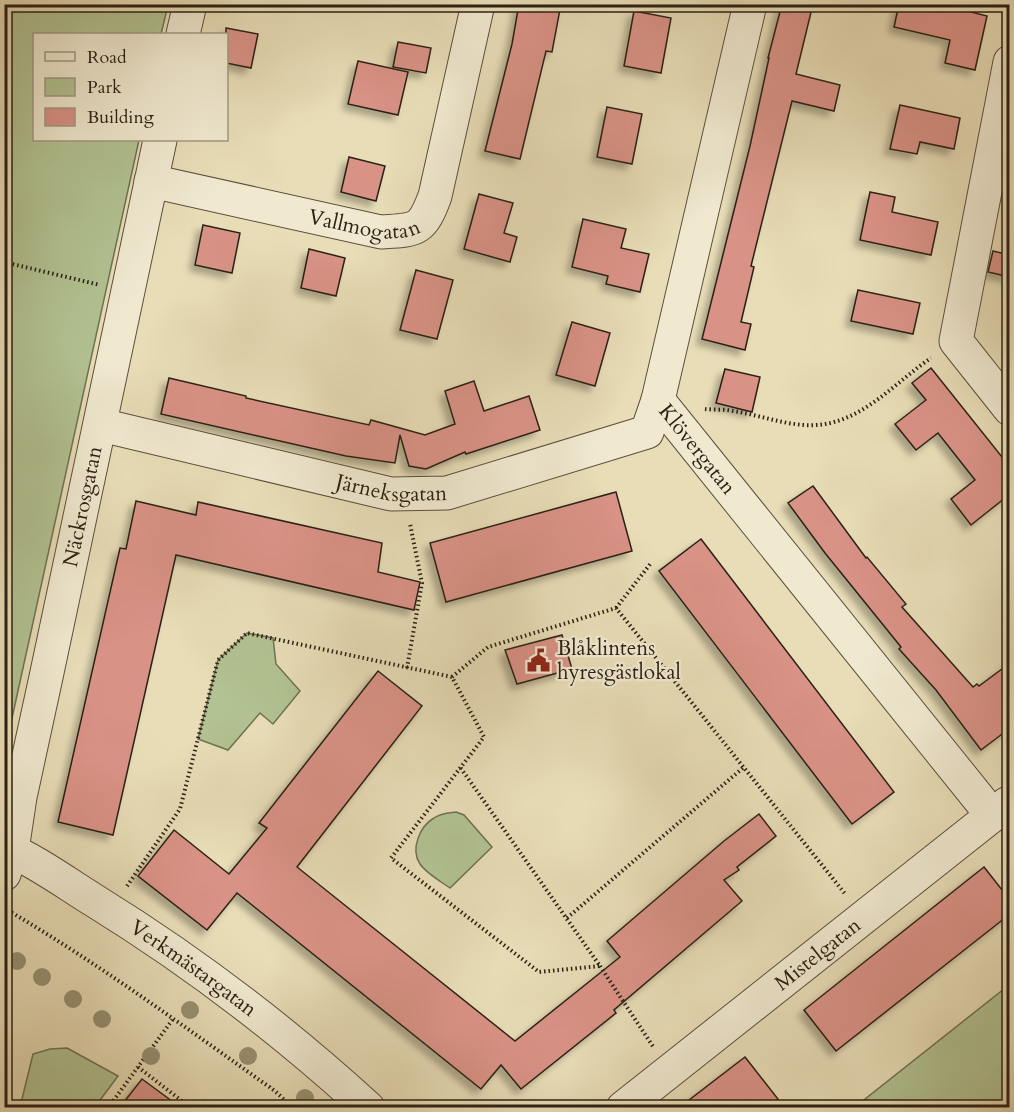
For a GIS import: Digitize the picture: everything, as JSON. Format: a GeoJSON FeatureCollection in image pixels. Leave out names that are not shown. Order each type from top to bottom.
{"type":"FeatureCollection","features":[{"type":"Feature","properties":{"kind":"street"},"geometry":{"type":"LineString","coordinates":[[183,33],[190,4]]}},
{"type":"Feature","properties":{"kind":"street","name":"Vallmogatan"},"geometry":{"type":"LineString","coordinates":[[152,181],[381,232],[412,230],[426,218],[435,196],[478,4]]}},
{"type":"Feature","properties":{"kind":"street","name":"Klövergatan"},"geometry":{"type":"LineString","coordinates":[[750,4],[658,400],[1001,809]]}},
{"type":"Feature","properties":{"kind":"street"},"geometry":{"type":"LineString","coordinates":[[1010,62],[956,341],[1010,410]]}},
{"type":"Feature","properties":{"kind":"street","name":"Näckrosgatan"},"geometry":{"type":"LineString","coordinates":[[7,857],[160,141]]}},
{"type":"Feature","properties":{"kind":"street","name":"Järneksgatan"},"geometry":{"type":"LineString","coordinates":[[101,425],[391,494],[447,493],[647,432],[658,400]]}},
{"type":"Feature","properties":{"kind":"street","name":"Mistelgatan"},"geometry":{"type":"LineString","coordinates":[[623,1107],[1001,809]]}},
{"type":"Feature","properties":{"kind":"street","name":"Verkmästargatan"},"geometry":{"type":"LineString","coordinates":[[7,857],[156,939],[315,1059],[368,1107]]}},
{"type":"Feature","properties":{"kind":"path"},"geometry":{"type":"LineString","coordinates":[[4,262],[127,292]]}},
{"type":"Feature","properties":{"kind":"path"},"geometry":{"type":"LineString","coordinates":[[658,400],[812,426],[835,422],[864,408],[956,341]]}},
{"type":"Feature","properties":{"kind":"path"},"geometry":{"type":"LineString","coordinates":[[404,494],[422,583],[407,668]]}},
{"type":"Feature","properties":{"kind":"path"},"geometry":{"type":"LineString","coordinates":[[452,677],[488,647],[616,608],[651,563]]}},
{"type":"Feature","properties":{"kind":"path"},"geometry":{"type":"LineString","coordinates":[[616,608],[864,917]]}},
{"type":"Feature","properties":{"kind":"path"},"geometry":{"type":"LineString","coordinates":[[126,887],[180,809],[218,660],[247,633],[452,677]]}},
{"type":"Feature","properties":{"kind":"path"},"geometry":{"type":"LineString","coordinates":[[452,677],[484,736],[391,858],[539,972],[600,966]]}},
{"type":"Feature","properties":{"kind":"path"},"geometry":{"type":"LineString","coordinates":[[460,767],[567,918],[669,1071]]}},
{"type":"Feature","properties":{"kind":"path"},"geometry":{"type":"LineString","coordinates":[[567,918],[744,767]]}},
{"type":"Feature","properties":{"kind":"path"},"geometry":{"type":"LineString","coordinates":[[4,908],[39,928],[173,1019],[275,1091],[293,1107]]}},
{"type":"Feature","properties":{"kind":"path"},"geometry":{"type":"LineString","coordinates":[[108,1107],[173,1019]]}},
{"type":"Feature","properties":{"kind":"path"},"geometry":{"type":"LineString","coordinates":[[138,1067],[191,1107]]}},
{"type":"Feature","properties":{"kind":"path"},"geometry":{"type":"LineString","coordinates":[[201,1107],[206,1100]]}},
{"type":"Feature","properties":{"kind":"green space"},"geometry":{"type":"Polygon","coordinates":[[[5,4],[168,5],[161,33],[33,33],[33,141],[139,141],[5,750],[5,4]]]}},
{"type":"Feature","properties":{"kind":"green space"},"geometry":{"type":"Polygon","coordinates":[[[247,633],[273,638],[276,664],[300,691],[273,724],[260,713],[228,750],[198,739],[218,660],[247,633]]]}},
{"type":"Feature","properties":{"kind":"green space"},"geometry":{"type":"Polygon","coordinates":[[[456,812],[464,815],[492,847],[450,888],[420,864],[416,845],[424,826],[439,815],[456,812]]]}},
{"type":"Feature","properties":{"kind":"green space"},"geometry":{"type":"Polygon","coordinates":[[[1009,985],[1009,1107],[855,1107],[1009,985]]]}},
{"type":"Feature","properties":{"kind":"green space"},"geometry":{"type":"Polygon","coordinates":[[[67,1048],[118,1076],[95,1107],[20,1107],[33,1054],[50,1049],[67,1048]]]}},
{"type":"Feature","properties":{"kind":"building"},"geometry":{"type":"Polygon","coordinates":[[[519,4],[561,4],[552,52],[546,51],[520,159],[485,151],[512,44],[519,4]]]}},
{"type":"Feature","properties":{"kind":"building"},"geometry":{"type":"Polygon","coordinates":[[[782,4],[813,4],[796,74],[840,85],[834,111],[792,101],[751,266],[754,267],[741,322],[751,324],[745,350],[702,339],[750,146],[782,4]]]}},
{"type":"Feature","properties":{"kind":"building"},"geometry":{"type":"Polygon","coordinates":[[[899,4],[940,4],[987,16],[975,70],[945,63],[950,40],[894,27],[899,4]]]}},
{"type":"Feature","properties":{"kind":"building"},"geometry":{"type":"Polygon","coordinates":[[[634,11],[671,18],[661,73],[624,66],[634,11]]]}},
{"type":"Feature","properties":{"kind":"building"},"geometry":{"type":"Polygon","coordinates":[[[226,28],[258,34],[251,68],[228,63],[228,33],[226,33],[226,28]]]}},
{"type":"Feature","properties":{"kind":"building"},"geometry":{"type":"Polygon","coordinates":[[[398,42],[431,48],[426,73],[393,67],[398,42]]]}},
{"type":"Feature","properties":{"kind":"building"},"geometry":{"type":"Polygon","coordinates":[[[358,61],[408,72],[398,115],[348,104],[358,61]]]}},
{"type":"Feature","properties":{"kind":"building"},"geometry":{"type":"Polygon","coordinates":[[[900,105],[960,118],[954,149],[920,142],[917,154],[890,149],[900,105]]]}},
{"type":"Feature","properties":{"kind":"building"},"geometry":{"type":"Polygon","coordinates":[[[607,107],[642,114],[632,164],[597,157],[607,107]]]}},
{"type":"Feature","properties":{"kind":"building"},"geometry":{"type":"Polygon","coordinates":[[[349,157],[385,166],[376,201],[341,192],[349,157]]]}},
{"type":"Feature","properties":{"kind":"building"},"geometry":{"type":"Polygon","coordinates":[[[870,192],[895,197],[892,212],[938,222],[931,255],[860,240],[870,192]]]}},
{"type":"Feature","properties":{"kind":"building"},"geometry":{"type":"Polygon","coordinates":[[[479,194],[513,203],[504,233],[517,237],[510,262],[464,249],[479,194]]]}},
{"type":"Feature","properties":{"kind":"building"},"geometry":{"type":"Polygon","coordinates":[[[583,219],[626,229],[621,248],[649,254],[640,292],[606,284],[608,276],[572,267],[583,219]]]}},
{"type":"Feature","properties":{"kind":"building"},"geometry":{"type":"Polygon","coordinates":[[[203,225],[240,233],[232,273],[195,265],[203,225]]]}},
{"type":"Feature","properties":{"kind":"building"},"geometry":{"type":"Polygon","coordinates":[[[309,249],[345,258],[336,296],[301,288],[309,249]]]}},
{"type":"Feature","properties":{"kind":"building"},"geometry":{"type":"Polygon","coordinates":[[[993,251],[1010,255],[1010,277],[988,272],[993,251]]]}},
{"type":"Feature","properties":{"kind":"building"},"geometry":{"type":"Polygon","coordinates":[[[416,270],[453,280],[437,339],[400,330],[416,270]]]}},
{"type":"Feature","properties":{"kind":"building"},"geometry":{"type":"Polygon","coordinates":[[[858,290],[920,303],[913,334],[851,321],[858,290]]]}},
{"type":"Feature","properties":{"kind":"building"},"geometry":{"type":"Polygon","coordinates":[[[572,322],[610,333],[595,386],[556,375],[572,322]]]}},
{"type":"Feature","properties":{"kind":"building"},"geometry":{"type":"Polygon","coordinates":[[[931,368],[1010,467],[1010,494],[971,525],[951,499],[975,480],[938,433],[916,450],[895,424],[926,400],[912,383],[931,368]]]}},
{"type":"Feature","properties":{"kind":"building"},"geometry":{"type":"Polygon","coordinates":[[[725,369],[760,377],[752,412],[716,403],[725,369]]]}},
{"type":"Feature","properties":{"kind":"building"},"geometry":{"type":"Polygon","coordinates":[[[169,378],[246,396],[246,398],[369,425],[371,420],[425,435],[455,424],[445,391],[474,381],[484,411],[529,396],[540,430],[466,454],[465,452],[426,469],[409,466],[400,435],[395,463],[346,456],[161,414],[169,378]]]}},
{"type":"Feature","properties":{"kind":"building"},"geometry":{"type":"Polygon","coordinates":[[[813,486],[866,558],[906,604],[902,607],[973,687],[977,684],[979,686],[1010,663],[1010,728],[981,750],[936,690],[899,649],[901,647],[788,503],[813,486]]]}},
{"type":"Feature","properties":{"kind":"building"},"geometry":{"type":"Polygon","coordinates":[[[616,492],[632,551],[446,602],[430,543],[616,492]]]}},
{"type":"Feature","properties":{"kind":"building"},"geometry":{"type":"Polygon","coordinates":[[[136,501],[196,515],[198,502],[382,543],[378,572],[420,582],[414,610],[176,555],[113,835],[58,822],[120,548],[126,549],[136,501]]]}},
{"type":"Feature","properties":{"kind":"building"},"geometry":{"type":"Polygon","coordinates":[[[701,539],[894,792],[852,824],[659,571],[701,539]]]}},
{"type":"Feature","properties":{"kind":"building","name":"Blåklintens hyresgästlokal"},"geometry":{"type":"Polygon","coordinates":[[[562,635],[572,669],[517,684],[505,650],[562,635]]]}},
{"type":"Feature","properties":{"kind":"building"},"geometry":{"type":"Polygon","coordinates":[[[378,671],[422,706],[297,867],[515,1041],[620,957],[607,941],[724,841],[759,814],[776,836],[737,867],[739,870],[724,880],[742,901],[614,1010],[616,1013],[521,1089],[501,1065],[481,1089],[237,893],[207,930],[138,876],[174,830],[229,874],[267,828],[259,823],[378,671]]]}},
{"type":"Feature","properties":{"kind":"building"},"geometry":{"type":"Polygon","coordinates":[[[984,867],[1010,900],[1010,914],[836,1051],[804,1010],[984,867]]]}},
{"type":"Feature","properties":{"kind":"building"},"geometry":{"type":"Polygon","coordinates":[[[745,1057],[778,1099],[767,1107],[680,1107],[745,1057]]]}},
{"type":"Feature","properties":{"kind":"building"},"geometry":{"type":"Polygon","coordinates":[[[142,1079],[180,1107],[120,1107],[142,1079]]]}},
{"type":"Feature","properties":{"kind":"place","name":"Blåklintens hyresgästlokal"},"geometry":{"type":"Point","coordinates":[539,660]}}]}
